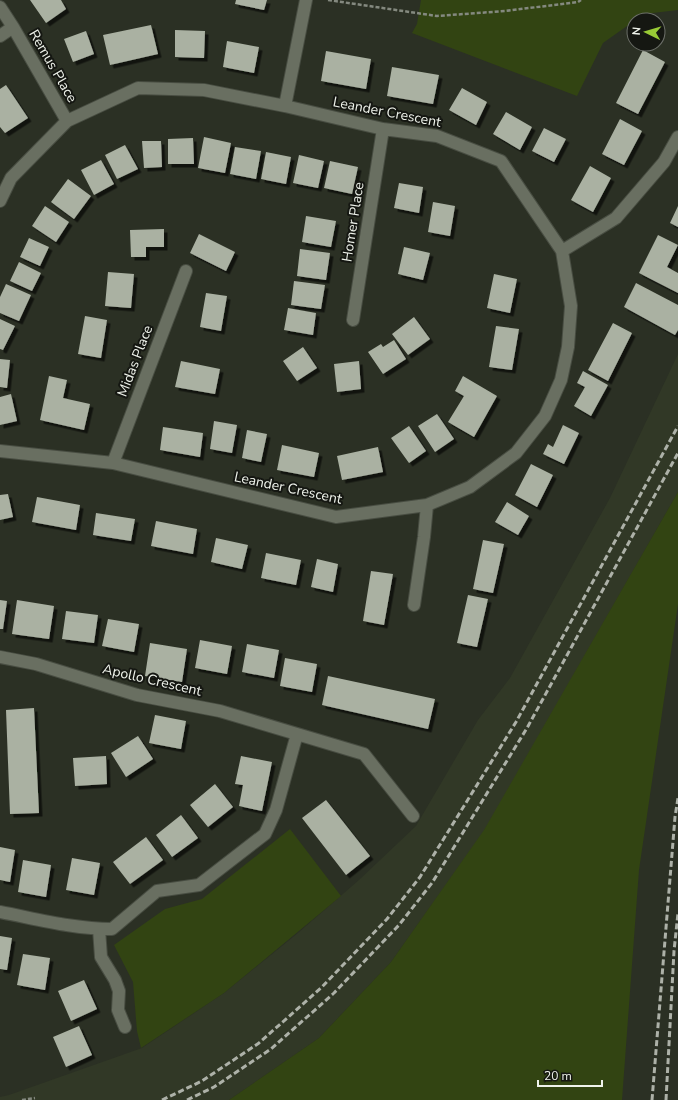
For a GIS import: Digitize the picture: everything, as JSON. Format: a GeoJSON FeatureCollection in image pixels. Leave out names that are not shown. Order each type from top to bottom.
{"type":"FeatureCollection","features":[{"type":"Feature","properties":{"kind":"street"},"geometry":{"type":"LineString","coordinates":[[285,106],[306,0]]}},
{"type":"Feature","properties":{"kind":"street","name":"Remus Place"},"geometry":{"type":"LineString","coordinates":[[0,7],[67,121]]}},
{"type":"Feature","properties":{"kind":"street","name":"Remus Place"},"geometry":{"type":"LineString","coordinates":[[0,36],[13,27]]}},
{"type":"Feature","properties":{"kind":"street","name":"Leander Crescent"},"geometry":{"type":"LineString","coordinates":[[0,201],[11,178],[67,121],[138,88],[204,90],[285,106],[383,129],[437,136],[501,161],[562,251],[571,306],[568,347],[561,380],[545,416],[516,453],[470,487],[427,505],[336,517],[113,463],[0,451]]}},
{"type":"Feature","properties":{"kind":"street","name":"Homer Place"},"geometry":{"type":"LineString","coordinates":[[353,320],[383,129]]}},
{"type":"Feature","properties":{"kind":"street"},"geometry":{"type":"LineString","coordinates":[[562,251],[616,218],[675,151],[678,137]]}},
{"type":"Feature","properties":{"kind":"street","name":"Midas Place"},"geometry":{"type":"LineString","coordinates":[[113,463],[186,271]]}},
{"type":"Feature","properties":{"kind":"street"},"geometry":{"type":"LineString","coordinates":[[414,606],[424,538],[427,505]]}},
{"type":"Feature","properties":{"kind":"street","name":"Apollo Crescent"},"geometry":{"type":"LineString","coordinates":[[0,657],[36,664],[137,695],[220,711],[364,754],[413,816]]}},
{"type":"Feature","properties":{"kind":"street"},"geometry":{"type":"LineString","coordinates":[[0,912],[112,930],[157,891],[199,885],[265,834],[276,810],[297,734]]}},
{"type":"Feature","properties":{"kind":"street"},"geometry":{"type":"LineString","coordinates":[[99,929],[101,957],[115,980],[119,991],[118,1010],[125,1028]]}},
{"type":"Feature","properties":{"kind":"path"},"geometry":{"type":"LineString","coordinates":[[328,0],[437,16],[505,11],[579,1]]}},
{"type":"Feature","properties":{"kind":"path"},"geometry":{"type":"LineString","coordinates":[[22,1100],[35,1098]]}},
{"type":"Feature","properties":{"kind":"shaded area"},"geometry":{"type":"Polygon","coordinates":[[[678,354],[678,492],[487,827],[391,962],[319,1038],[229,1100],[0,1100],[0,1097],[142,1048],[224,993],[298,933],[359,880],[416,826],[478,720],[510,678],[610,498],[678,354]]]}},
{"type":"Feature","properties":{"kind":"green space"},"geometry":{"type":"Polygon","coordinates":[[[421,0],[678,0],[678,10],[661,12],[626,12],[626,27],[603,43],[577,96],[412,33],[417,24],[421,0]]]}},
{"type":"Feature","properties":{"kind":"green space"},"geometry":{"type":"Polygon","coordinates":[[[678,492],[678,604],[639,870],[622,1100],[229,1100],[319,1038],[391,962],[484,830],[678,492]]]}},
{"type":"Feature","properties":{"kind":"green space"},"geometry":{"type":"Polygon","coordinates":[[[290,829],[341,896],[224,993],[141,1048],[137,1031],[133,982],[114,945],[165,909],[202,899],[290,829]]]}},
{"type":"Feature","properties":{"kind":"building"},"geometry":{"type":"Polygon","coordinates":[[[30,0],[61,0],[66,9],[46,23],[30,0]]]}},
{"type":"Feature","properties":{"kind":"building"},"geometry":{"type":"Polygon","coordinates":[[[236,0],[267,0],[264,10],[235,4],[236,0]]]}},
{"type":"Feature","properties":{"kind":"building"},"geometry":{"type":"Polygon","coordinates":[[[151,25],[158,54],[110,65],[103,35],[151,25]]]}},
{"type":"Feature","properties":{"kind":"building"},"geometry":{"type":"Polygon","coordinates":[[[175,30],[205,31],[204,58],[175,57],[175,30]]]}},
{"type":"Feature","properties":{"kind":"building"},"geometry":{"type":"Polygon","coordinates":[[[86,31],[94,54],[73,62],[64,39],[86,31]]]}},
{"type":"Feature","properties":{"kind":"building"},"geometry":{"type":"Polygon","coordinates":[[[227,41],[259,47],[254,73],[223,67],[227,41]]]}},
{"type":"Feature","properties":{"kind":"building"},"geometry":{"type":"Polygon","coordinates":[[[326,51],[371,59],[366,89],[321,81],[326,51]]]}},
{"type":"Feature","properties":{"kind":"building"},"geometry":{"type":"Polygon","coordinates":[[[642,52],[647,52],[665,62],[638,114],[616,103],[642,52]]]}},
{"type":"Feature","properties":{"kind":"building"},"geometry":{"type":"Polygon","coordinates":[[[392,67],[439,75],[433,104],[387,96],[392,67]]]}},
{"type":"Feature","properties":{"kind":"building"},"geometry":{"type":"Polygon","coordinates":[[[6,85],[28,118],[5,133],[0,127],[0,89],[6,85]]]}},
{"type":"Feature","properties":{"kind":"building"},"geometry":{"type":"Polygon","coordinates":[[[462,88],[487,102],[476,125],[449,110],[462,88]]]}},
{"type":"Feature","properties":{"kind":"building"},"geometry":{"type":"Polygon","coordinates":[[[506,112],[532,127],[520,150],[493,134],[506,112]]]}},
{"type":"Feature","properties":{"kind":"building"},"geometry":{"type":"Polygon","coordinates":[[[620,119],[642,131],[624,165],[602,154],[620,119]]]}},
{"type":"Feature","properties":{"kind":"building"},"geometry":{"type":"Polygon","coordinates":[[[544,128],[566,139],[554,162],[532,151],[544,128]]]}},
{"type":"Feature","properties":{"kind":"building"},"geometry":{"type":"Polygon","coordinates":[[[204,137],[231,143],[225,173],[198,168],[204,137]]]}},
{"type":"Feature","properties":{"kind":"building"},"geometry":{"type":"Polygon","coordinates":[[[193,138],[194,164],[168,164],[168,139],[193,138]]]}},
{"type":"Feature","properties":{"kind":"building"},"geometry":{"type":"Polygon","coordinates":[[[142,141],[161,141],[162,167],[144,168],[142,141]]]}},
{"type":"Feature","properties":{"kind":"building"},"geometry":{"type":"Polygon","coordinates":[[[125,145],[138,169],[117,179],[105,155],[125,145]]]}},
{"type":"Feature","properties":{"kind":"building"},"geometry":{"type":"Polygon","coordinates":[[[235,147],[261,151],[256,179],[230,174],[235,147]]]}},
{"type":"Feature","properties":{"kind":"building"},"geometry":{"type":"Polygon","coordinates":[[[266,152],[291,157],[286,184],[261,179],[266,152]]]}},
{"type":"Feature","properties":{"kind":"building"},"geometry":{"type":"Polygon","coordinates":[[[299,155],[324,161],[318,188],[293,183],[299,155]]]}},
{"type":"Feature","properties":{"kind":"building"},"geometry":{"type":"Polygon","coordinates":[[[101,160],[114,184],[94,195],[81,170],[101,160]]]}},
{"type":"Feature","properties":{"kind":"building"},"geometry":{"type":"Polygon","coordinates":[[[330,161],[358,167],[352,194],[324,188],[330,161]]]}},
{"type":"Feature","properties":{"kind":"building"},"geometry":{"type":"Polygon","coordinates":[[[590,166],[611,178],[593,212],[571,200],[590,166]]]}},
{"type":"Feature","properties":{"kind":"building"},"geometry":{"type":"Polygon","coordinates":[[[68,179],[91,196],[74,219],[51,202],[68,179]]]}},
{"type":"Feature","properties":{"kind":"building"},"geometry":{"type":"Polygon","coordinates":[[[399,183],[423,187],[419,213],[394,208],[399,183]]]}},
{"type":"Feature","properties":{"kind":"building"},"geometry":{"type":"Polygon","coordinates":[[[433,202],[455,206],[450,236],[428,232],[433,202]]]}},
{"type":"Feature","properties":{"kind":"building"},"geometry":{"type":"Polygon","coordinates":[[[45,206],[69,222],[56,242],[32,226],[45,206]]]}},
{"type":"Feature","properties":{"kind":"building"},"geometry":{"type":"Polygon","coordinates":[[[678,206],[678,227],[670,223],[678,206]]]}},
{"type":"Feature","properties":{"kind":"building"},"geometry":{"type":"Polygon","coordinates":[[[306,216],[336,221],[331,247],[302,242],[306,216]]]}},
{"type":"Feature","properties":{"kind":"building"},"geometry":{"type":"Polygon","coordinates":[[[164,229],[164,247],[146,247],[146,257],[131,257],[130,230],[164,229]]]}},
{"type":"Feature","properties":{"kind":"building"},"geometry":{"type":"Polygon","coordinates":[[[199,234],[235,252],[226,271],[190,253],[199,234]]]}},
{"type":"Feature","properties":{"kind":"building"},"geometry":{"type":"Polygon","coordinates":[[[658,235],[678,245],[667,267],[678,273],[678,293],[639,273],[658,235]]]}},
{"type":"Feature","properties":{"kind":"building"},"geometry":{"type":"Polygon","coordinates":[[[29,238],[49,247],[40,266],[20,257],[29,238]]]}},
{"type":"Feature","properties":{"kind":"building"},"geometry":{"type":"Polygon","coordinates":[[[404,247],[430,253],[423,280],[398,274],[404,247]]]}},
{"type":"Feature","properties":{"kind":"building"},"geometry":{"type":"Polygon","coordinates":[[[300,249],[330,253],[326,280],[297,276],[300,249]]]}},
{"type":"Feature","properties":{"kind":"building"},"geometry":{"type":"Polygon","coordinates":[[[19,262],[41,273],[32,291],[10,281],[19,262]]]}},
{"type":"Feature","properties":{"kind":"building"},"geometry":{"type":"Polygon","coordinates":[[[108,272],[134,274],[131,308],[105,306],[108,272]]]}},
{"type":"Feature","properties":{"kind":"building"},"geometry":{"type":"Polygon","coordinates":[[[494,274],[517,279],[510,313],[487,308],[494,274]]]}},
{"type":"Feature","properties":{"kind":"building"},"geometry":{"type":"Polygon","coordinates":[[[294,281],[325,285],[321,309],[291,305],[294,281]]]}},
{"type":"Feature","properties":{"kind":"building"},"geometry":{"type":"Polygon","coordinates":[[[636,283],[678,305],[678,330],[675,335],[624,307],[636,283]]]}},
{"type":"Feature","properties":{"kind":"building"},"geometry":{"type":"Polygon","coordinates":[[[6,284],[31,295],[19,321],[0,313],[0,297],[6,284]]]}},
{"type":"Feature","properties":{"kind":"building"},"geometry":{"type":"Polygon","coordinates":[[[206,293],[227,296],[221,331],[200,327],[206,293]]]}},
{"type":"Feature","properties":{"kind":"building"},"geometry":{"type":"Polygon","coordinates":[[[288,308],[316,313],[313,335],[284,330],[288,308]]]}},
{"type":"Feature","properties":{"kind":"building"},"geometry":{"type":"Polygon","coordinates":[[[85,316],[107,320],[101,358],[78,354],[85,316]]]}},
{"type":"Feature","properties":{"kind":"building"},"geometry":{"type":"Polygon","coordinates":[[[414,317],[430,339],[408,355],[392,334],[414,317]]]}},
{"type":"Feature","properties":{"kind":"building"},"geometry":{"type":"Polygon","coordinates":[[[0,319],[15,326],[3,350],[0,349],[0,319]]]}},
{"type":"Feature","properties":{"kind":"building"},"geometry":{"type":"Polygon","coordinates":[[[613,323],[632,333],[608,381],[588,370],[613,323]]]}},
{"type":"Feature","properties":{"kind":"building"},"geometry":{"type":"Polygon","coordinates":[[[496,326],[519,329],[512,370],[489,367],[496,326]]]}},
{"type":"Feature","properties":{"kind":"building"},"geometry":{"type":"Polygon","coordinates":[[[394,340],[406,359],[383,374],[368,352],[381,344],[383,347],[394,340]]]}},
{"type":"Feature","properties":{"kind":"building"},"geometry":{"type":"Polygon","coordinates":[[[303,347],[317,368],[297,381],[283,361],[303,347]]]}},
{"type":"Feature","properties":{"kind":"building"},"geometry":{"type":"Polygon","coordinates":[[[0,359],[10,360],[7,388],[0,387],[0,359]]]}},
{"type":"Feature","properties":{"kind":"building"},"geometry":{"type":"Polygon","coordinates":[[[181,361],[220,369],[215,394],[175,387],[181,361]]]}},
{"type":"Feature","properties":{"kind":"building"},"geometry":{"type":"Polygon","coordinates":[[[359,361],[361,389],[337,392],[334,364],[359,361]]]}},
{"type":"Feature","properties":{"kind":"building"},"geometry":{"type":"Polygon","coordinates":[[[583,371],[608,385],[591,416],[574,406],[585,387],[577,383],[583,371]]]}},
{"type":"Feature","properties":{"kind":"building"},"geometry":{"type":"Polygon","coordinates":[[[49,376],[67,380],[63,398],[90,404],[84,430],[40,420],[49,376]]]}},
{"type":"Feature","properties":{"kind":"building"},"geometry":{"type":"Polygon","coordinates":[[[463,376],[497,396],[474,437],[448,422],[464,396],[455,391],[463,376]]]}},
{"type":"Feature","properties":{"kind":"building"},"geometry":{"type":"Polygon","coordinates":[[[11,394],[17,421],[0,425],[0,397],[11,394]]]}},
{"type":"Feature","properties":{"kind":"building"},"geometry":{"type":"Polygon","coordinates":[[[437,414],[454,439],[435,452],[418,426],[437,414]]]}},
{"type":"Feature","properties":{"kind":"building"},"geometry":{"type":"Polygon","coordinates":[[[214,421],[237,425],[232,453],[210,449],[214,421]]]}},
{"type":"Feature","properties":{"kind":"building"},"geometry":{"type":"Polygon","coordinates":[[[563,425],[579,433],[564,464],[543,454],[548,444],[553,447],[563,425]]]}},
{"type":"Feature","properties":{"kind":"building"},"geometry":{"type":"Polygon","coordinates":[[[409,426],[426,451],[409,463],[391,438],[409,426]]]}},
{"type":"Feature","properties":{"kind":"building"},"geometry":{"type":"Polygon","coordinates":[[[163,427],[203,433],[200,457],[160,450],[163,427]]]}},
{"type":"Feature","properties":{"kind":"building"},"geometry":{"type":"Polygon","coordinates":[[[247,430],[267,434],[261,462],[242,458],[247,430]]]}},
{"type":"Feature","properties":{"kind":"building"},"geometry":{"type":"Polygon","coordinates":[[[282,445],[319,453],[314,477],[277,470],[282,445]]]}},
{"type":"Feature","properties":{"kind":"building"},"geometry":{"type":"Polygon","coordinates":[[[378,447],[383,472],[342,480],[337,456],[378,447]]]}},
{"type":"Feature","properties":{"kind":"building"},"geometry":{"type":"Polygon","coordinates":[[[531,464],[553,475],[537,507],[515,495],[531,464]]]}},
{"type":"Feature","properties":{"kind":"building"},"geometry":{"type":"Polygon","coordinates":[[[8,494],[13,517],[0,520],[0,495],[8,494]]]}},
{"type":"Feature","properties":{"kind":"building"},"geometry":{"type":"Polygon","coordinates":[[[37,497],[80,505],[76,530],[32,522],[37,497]]]}},
{"type":"Feature","properties":{"kind":"building"},"geometry":{"type":"Polygon","coordinates":[[[507,502],[529,516],[518,535],[495,522],[507,502]]]}},
{"type":"Feature","properties":{"kind":"building"},"geometry":{"type":"Polygon","coordinates":[[[96,513],[135,519],[131,541],[93,535],[96,513]]]}},
{"type":"Feature","properties":{"kind":"building"},"geometry":{"type":"Polygon","coordinates":[[[156,521],[197,529],[193,554],[151,546],[156,521]]]}},
{"type":"Feature","properties":{"kind":"building"},"geometry":{"type":"Polygon","coordinates":[[[216,538],[248,545],[242,569],[211,562],[216,538]]]}},
{"type":"Feature","properties":{"kind":"building"},"geometry":{"type":"Polygon","coordinates":[[[483,540],[504,544],[493,593],[473,589],[483,540]]]}},
{"type":"Feature","properties":{"kind":"building"},"geometry":{"type":"Polygon","coordinates":[[[266,553],[301,560],[296,585],[261,578],[266,553]]]}},
{"type":"Feature","properties":{"kind":"building"},"geometry":{"type":"Polygon","coordinates":[[[317,559],[338,564],[333,592],[311,587],[317,559]]]}},
{"type":"Feature","properties":{"kind":"building"},"geometry":{"type":"Polygon","coordinates":[[[371,571],[393,574],[384,625],[363,621],[371,571]]]}},
{"type":"Feature","properties":{"kind":"building"},"geometry":{"type":"Polygon","coordinates":[[[468,595],[488,599],[477,647],[457,643],[468,595]]]}},
{"type":"Feature","properties":{"kind":"building"},"geometry":{"type":"Polygon","coordinates":[[[0,600],[7,601],[3,629],[0,629],[0,600]]]}},
{"type":"Feature","properties":{"kind":"building"},"geometry":{"type":"Polygon","coordinates":[[[17,600],[54,606],[49,639],[12,634],[17,600]]]}},
{"type":"Feature","properties":{"kind":"building"},"geometry":{"type":"Polygon","coordinates":[[[66,611],[98,615],[94,643],[62,639],[66,611]]]}},
{"type":"Feature","properties":{"kind":"building"},"geometry":{"type":"Polygon","coordinates":[[[108,619],[139,624],[134,652],[102,646],[108,619]]]}},
{"type":"Feature","properties":{"kind":"building"},"geometry":{"type":"Polygon","coordinates":[[[200,640],[232,646],[227,674],[195,668],[200,640]]]}},
{"type":"Feature","properties":{"kind":"building"},"geometry":{"type":"Polygon","coordinates":[[[150,643],[187,649],[182,682],[145,676],[150,643]]]}},
{"type":"Feature","properties":{"kind":"building"},"geometry":{"type":"Polygon","coordinates":[[[247,644],[279,650],[274,678],[242,672],[247,644]]]}},
{"type":"Feature","properties":{"kind":"building"},"geometry":{"type":"Polygon","coordinates":[[[285,658],[317,664],[312,692],[280,686],[285,658]]]}},
{"type":"Feature","properties":{"kind":"building"},"geometry":{"type":"Polygon","coordinates":[[[328,676],[435,699],[428,729],[322,705],[328,676]]]}},
{"type":"Feature","properties":{"kind":"building"},"geometry":{"type":"Polygon","coordinates":[[[34,708],[39,813],[10,814],[6,710],[34,708]]]}},
{"type":"Feature","properties":{"kind":"building"},"geometry":{"type":"Polygon","coordinates":[[[155,715],[186,721],[181,749],[149,743],[155,715]]]}},
{"type":"Feature","properties":{"kind":"building"},"geometry":{"type":"Polygon","coordinates":[[[138,736],[153,759],[126,777],[111,753],[138,736]]]}},
{"type":"Feature","properties":{"kind":"building"},"geometry":{"type":"Polygon","coordinates":[[[106,756],[107,784],[75,786],[73,758],[106,756]]]}},
{"type":"Feature","properties":{"kind":"building"},"geometry":{"type":"Polygon","coordinates":[[[241,756],[272,762],[262,811],[239,806],[243,785],[235,784],[241,756]]]}},
{"type":"Feature","properties":{"kind":"building"},"geometry":{"type":"Polygon","coordinates":[[[215,784],[233,807],[208,827],[190,805],[215,784]]]}},
{"type":"Feature","properties":{"kind":"building"},"geometry":{"type":"Polygon","coordinates":[[[326,800],[370,856],[346,875],[302,818],[326,800]]]}},
{"type":"Feature","properties":{"kind":"building"},"geometry":{"type":"Polygon","coordinates":[[[181,815],[198,838],[172,857],[156,835],[181,815]]]}},
{"type":"Feature","properties":{"kind":"building"},"geometry":{"type":"Polygon","coordinates":[[[146,837],[163,860],[130,884],[113,862],[146,837]]]}},
{"type":"Feature","properties":{"kind":"building"},"geometry":{"type":"Polygon","coordinates":[[[0,847],[15,850],[10,882],[0,880],[0,847]]]}},
{"type":"Feature","properties":{"kind":"building"},"geometry":{"type":"Polygon","coordinates":[[[72,858],[100,863],[94,895],[66,890],[72,858]]]}},
{"type":"Feature","properties":{"kind":"building"},"geometry":{"type":"Polygon","coordinates":[[[23,860],[51,865],[46,897],[18,892],[23,860]]]}},
{"type":"Feature","properties":{"kind":"building"},"geometry":{"type":"Polygon","coordinates":[[[0,936],[12,938],[7,970],[0,969],[0,936]]]}},
{"type":"Feature","properties":{"kind":"building"},"geometry":{"type":"Polygon","coordinates":[[[23,954],[50,958],[45,990],[17,985],[23,954]]]}},
{"type":"Feature","properties":{"kind":"building"},"geometry":{"type":"Polygon","coordinates":[[[84,980],[97,1009],[71,1021],[58,991],[84,980]]]}},
{"type":"Feature","properties":{"kind":"building"},"geometry":{"type":"Polygon","coordinates":[[[79,1026],[92,1055],[66,1067],[53,1037],[79,1026]]]}},
{"type":"Feature","properties":{"kind":"railway"},"geometry":{"type":"LineString","coordinates":[[162,1100],[202,1081],[259,1043],[322,987],[387,919],[420,877],[516,722],[678,426]]}},
{"type":"Feature","properties":{"kind":"railway"},"geometry":{"type":"LineString","coordinates":[[187,1100],[214,1087],[271,1049],[334,993],[399,925],[432,883],[527,728],[678,453]]}},
{"type":"Feature","properties":{"kind":"railway"},"geometry":{"type":"LineString","coordinates":[[652,1100],[675,817],[678,798]]}},
{"type":"Feature","properties":{"kind":"railway"},"geometry":{"type":"LineString","coordinates":[[666,1100],[674,951],[678,913]]}}]}
